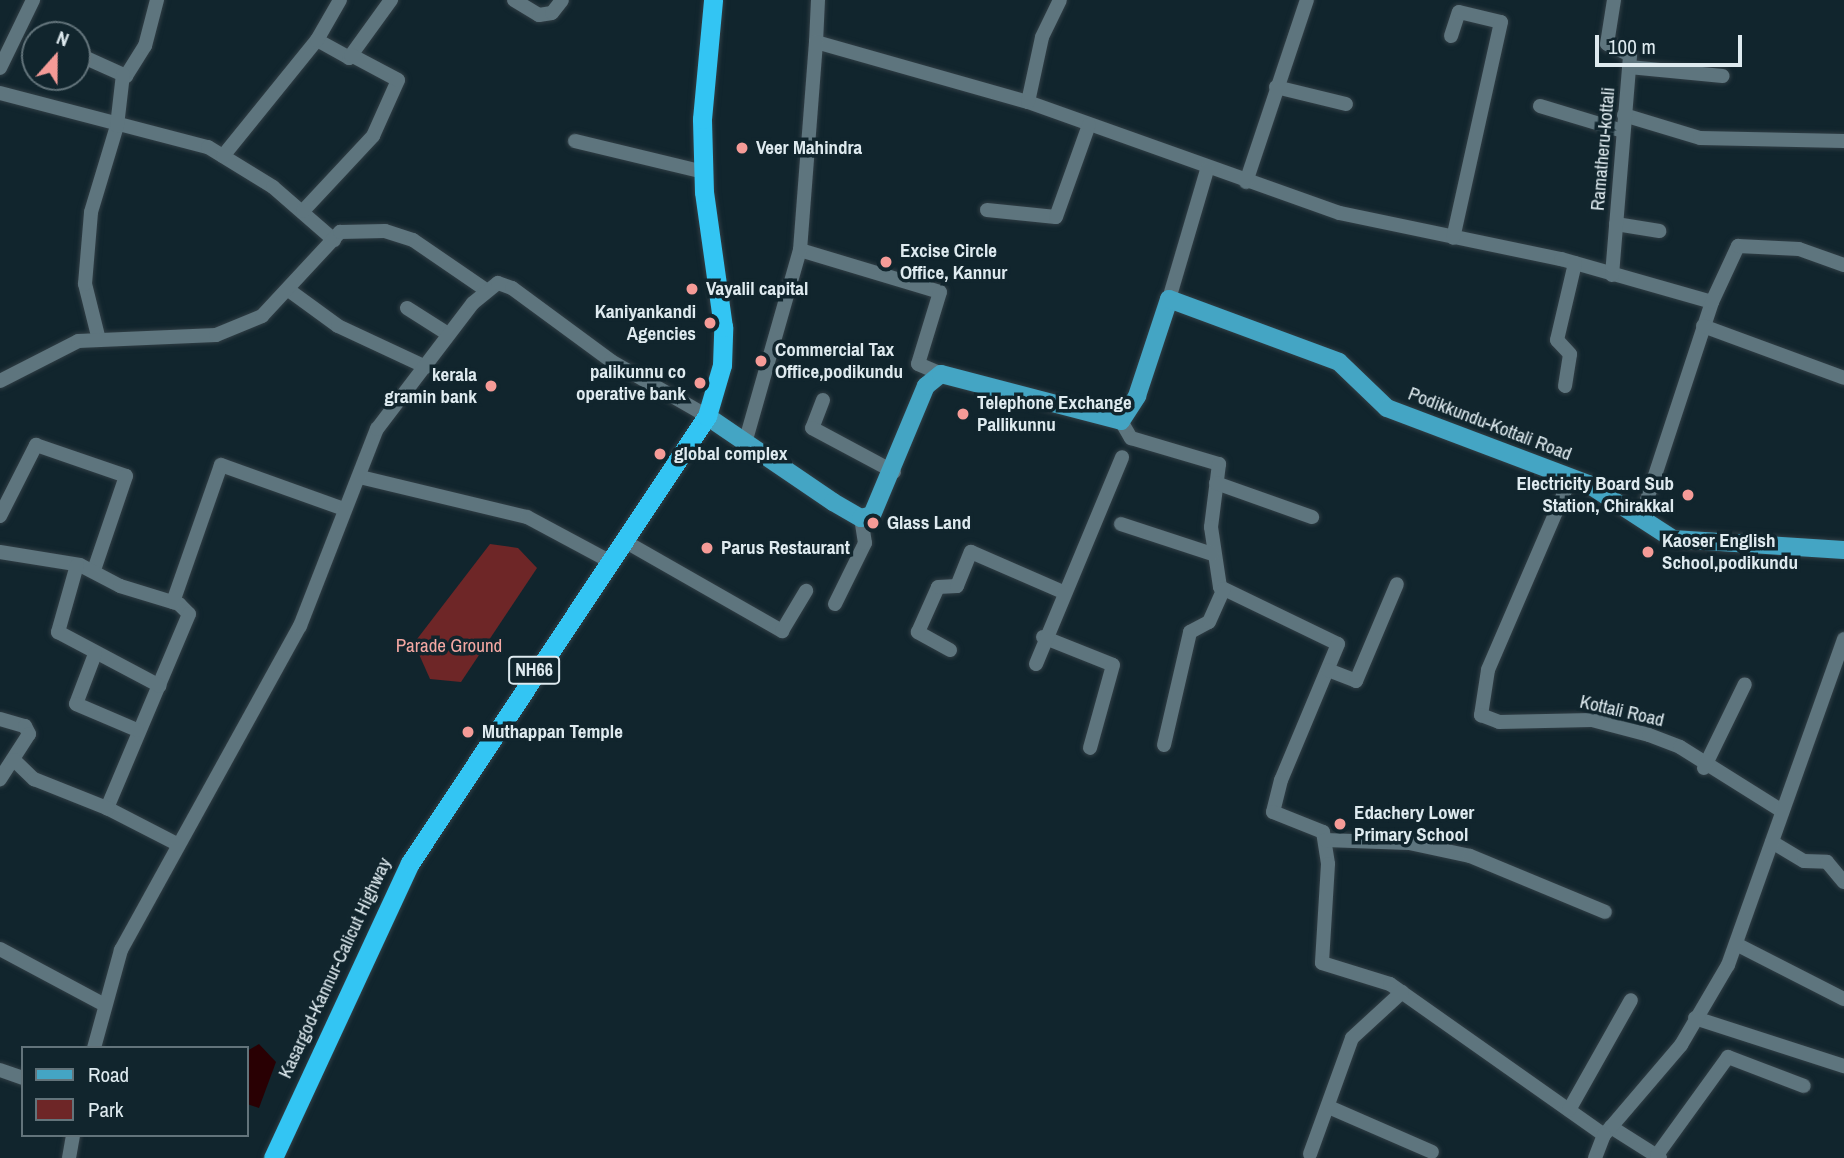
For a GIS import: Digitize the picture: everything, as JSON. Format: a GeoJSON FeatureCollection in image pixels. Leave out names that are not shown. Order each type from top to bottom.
{"type":"FeatureCollection","features":[{"type":"Feature","properties":{"kind":"highway","name":"Kasargod-Kannur-Calicut Highway"},"geometry":{"type":"LineString","coordinates":[[282,1158],[339,1026],[418,872],[584,611],[633,546],[710,419],[732,345],[704,172],[713,0]]}},
{"type":"Feature","properties":{"kind":"highway","name":"Kasargod-Kannur-Calicut Highway"},"geometry":{"type":"LineString","coordinates":[[273,1158],[410,863],[710,419]]}},
{"type":"Feature","properties":{"kind":"main road"},"geometry":{"type":"LineString","coordinates":[[710,419],[861,518],[872,515],[894,472],[926,386],[940,374],[1121,421],[1137,396],[1170,299]]}},
{"type":"Feature","properties":{"kind":"main road","name":"Podikkundu-Kottali Road"},"geometry":{"type":"LineString","coordinates":[[1170,299],[1339,362],[1387,408],[1571,477],[1673,539],[1844,550]]}},
{"type":"Feature","properties":{"kind":"street"},"geometry":{"type":"LineString","coordinates":[[0,68],[33,0]]}},
{"type":"Feature","properties":{"kind":"street"},"geometry":{"type":"LineString","coordinates":[[99,340],[85,284],[92,212],[117,126],[123,74],[145,46],[158,0]]}},
{"type":"Feature","properties":{"kind":"street"},"geometry":{"type":"LineString","coordinates":[[223,156],[317,40],[340,0]]}},
{"type":"Feature","properties":{"kind":"street"},"geometry":{"type":"LineString","coordinates":[[351,55],[391,0]]}},
{"type":"Feature","properties":{"kind":"street"},"geometry":{"type":"LineString","coordinates":[[514,0],[539,15],[552,13],[562,0]]}},
{"type":"Feature","properties":{"kind":"street"},"geometry":{"type":"LineString","coordinates":[[745,443],[800,250],[818,0]]}},
{"type":"Feature","properties":{"kind":"street"},"geometry":{"type":"LineString","coordinates":[[1028,102],[1042,37],[1060,0]]}},
{"type":"Feature","properties":{"kind":"street"},"geometry":{"type":"LineString","coordinates":[[1246,182],[1307,0]]}},
{"type":"Feature","properties":{"kind":"street","name":"Ramatheru-kottali"},"geometry":{"type":"LineString","coordinates":[[1612,275],[1630,55],[1607,44],[1614,0]]}},
{"type":"Feature","properties":{"kind":"street"},"geometry":{"type":"LineString","coordinates":[[1451,36],[1460,12],[1501,22],[1453,238]]}},
{"type":"Feature","properties":{"kind":"street"},"geometry":{"type":"LineString","coordinates":[[303,211],[373,136],[398,80],[317,40]]}},
{"type":"Feature","properties":{"kind":"street"},"geometry":{"type":"LineString","coordinates":[[816,43],[1028,102],[1207,170],[1340,213],[1575,263],[1712,302]]}},
{"type":"Feature","properties":{"kind":"street"},"geometry":{"type":"LineString","coordinates":[[91,60],[123,74]]}},
{"type":"Feature","properties":{"kind":"street"},"geometry":{"type":"LineString","coordinates":[[1629,68],[1723,76]]}},
{"type":"Feature","properties":{"kind":"street"},"geometry":{"type":"LineString","coordinates":[[1276,87],[1346,104]]}},
{"type":"Feature","properties":{"kind":"street"},"geometry":{"type":"LineString","coordinates":[[0,93],[223,156],[303,211],[334,240]]}},
{"type":"Feature","properties":{"kind":"street"},"geometry":{"type":"LineString","coordinates":[[1540,106],[1623,131]]}},
{"type":"Feature","properties":{"kind":"street"},"geometry":{"type":"LineString","coordinates":[[1625,115],[1700,138],[1844,141]]}},
{"type":"Feature","properties":{"kind":"street"},"geometry":{"type":"LineString","coordinates":[[987,210],[1056,217],[1089,125]]}},
{"type":"Feature","properties":{"kind":"street"},"geometry":{"type":"LineString","coordinates":[[575,141],[704,172]]}},
{"type":"Feature","properties":{"kind":"street"},"geometry":{"type":"LineString","coordinates":[[1170,299],[1207,170]]}},
{"type":"Feature","properties":{"kind":"street"},"geometry":{"type":"LineString","coordinates":[[1616,224],[1659,231]]}},
{"type":"Feature","properties":{"kind":"street"},"geometry":{"type":"LineString","coordinates":[[0,381],[60,346],[99,340],[216,335],[262,316],[290,291],[340,232],[404,237],[486,290]]}},
{"type":"Feature","properties":{"kind":"street"},"geometry":{"type":"LineString","coordinates":[[1641,518],[1703,327],[1738,246],[1799,249],[1844,265]]}},
{"type":"Feature","properties":{"kind":"street"},"geometry":{"type":"LineString","coordinates":[[800,250],[940,292],[918,364],[940,374]]}},
{"type":"Feature","properties":{"kind":"street"},"geometry":{"type":"LineString","coordinates":[[1565,386],[1570,354],[1557,340],[1575,263]]}},
{"type":"Feature","properties":{"kind":"street"},"geometry":{"type":"LineString","coordinates":[[95,1046],[121,950],[177,844],[300,626],[377,429],[426,367],[448,334],[486,290],[498,283],[512,288],[611,361],[710,419]]}},
{"type":"Feature","properties":{"kind":"street"},"geometry":{"type":"LineString","coordinates":[[290,291],[338,326],[426,367]]}},
{"type":"Feature","properties":{"kind":"street"},"geometry":{"type":"LineString","coordinates":[[407,308],[448,334]]}},
{"type":"Feature","properties":{"kind":"street"},"geometry":{"type":"LineString","coordinates":[[1703,327],[1844,378]]}},
{"type":"Feature","properties":{"kind":"street"},"geometry":{"type":"LineString","coordinates":[[823,400],[811,428],[894,472]]}},
{"type":"Feature","properties":{"kind":"street"},"geometry":{"type":"LineString","coordinates":[[1121,421],[1131,438],[1219,464],[1212,554],[1224,589],[1209,622],[1190,632],[1164,745]]}},
{"type":"Feature","properties":{"kind":"street"},"geometry":{"type":"LineString","coordinates":[[0,516],[36,445],[126,476],[94,570]]}},
{"type":"Feature","properties":{"kind":"street"},"geometry":{"type":"LineString","coordinates":[[1036,664],[1043,637],[1122,457]]}},
{"type":"Feature","properties":{"kind":"street"},"geometry":{"type":"LineString","coordinates":[[173,602],[221,465],[344,509]]}},
{"type":"Feature","properties":{"kind":"street"},"geometry":{"type":"LineString","coordinates":[[360,477],[527,517],[611,562]]}},
{"type":"Feature","properties":{"kind":"street","name":"Kottali Road"},"geometry":{"type":"LineString","coordinates":[[1571,477],[1488,670],[1481,715],[1499,722],[1592,720],[1680,747],[1704,768],[1782,811]]}},
{"type":"Feature","properties":{"kind":"street"},"geometry":{"type":"LineString","coordinates":[[1216,483],[1312,517]]}},
{"type":"Feature","properties":{"kind":"street"},"geometry":{"type":"LineString","coordinates":[[835,604],[865,543],[861,518]]}},
{"type":"Feature","properties":{"kind":"street"},"geometry":{"type":"LineString","coordinates":[[1121,524],[1212,554]]}},
{"type":"Feature","properties":{"kind":"street"},"geometry":{"type":"LineString","coordinates":[[633,546],[782,631],[806,591]]}},
{"type":"Feature","properties":{"kind":"street"},"geometry":{"type":"LineString","coordinates":[[0,552],[94,570],[120,586],[173,602],[189,614],[160,686],[137,730],[107,808]]}},
{"type":"Feature","properties":{"kind":"street"},"geometry":{"type":"LineString","coordinates":[[950,650],[918,632],[938,587],[957,586],[971,552],[1063,592]]}},
{"type":"Feature","properties":{"kind":"street"},"geometry":{"type":"LineString","coordinates":[[77,565],[58,632],[94,654],[160,686]]}},
{"type":"Feature","properties":{"kind":"street"},"geometry":{"type":"LineString","coordinates":[[1328,670],[1356,681],[1397,584]]}},
{"type":"Feature","properties":{"kind":"street"},"geometry":{"type":"LineString","coordinates":[[1224,589],[1338,645],[1280,780],[1273,812],[1323,832],[1322,963],[1402,992],[1569,1110],[1658,1157],[1728,1057],[1804,1086]]}},
{"type":"Feature","properties":{"kind":"street"},"geometry":{"type":"LineString","coordinates":[[1043,637],[1113,665],[1090,748]]}},
{"type":"Feature","properties":{"kind":"street"},"geometry":{"type":"LineString","coordinates":[[1595,1158],[1607,1131],[1695,1018],[1736,944],[1844,639]]}},
{"type":"Feature","properties":{"kind":"street"},"geometry":{"type":"LineString","coordinates":[[94,654],[76,704],[137,730]]}},
{"type":"Feature","properties":{"kind":"street"},"geometry":{"type":"LineString","coordinates":[[1704,768],[1745,684]]}},
{"type":"Feature","properties":{"kind":"street"},"geometry":{"type":"LineString","coordinates":[[0,719],[25,726],[29,734],[0,779]]}},
{"type":"Feature","properties":{"kind":"street"},"geometry":{"type":"LineString","coordinates":[[14,760],[34,779],[107,808],[177,844]]}},
{"type":"Feature","properties":{"kind":"street"},"geometry":{"type":"LineString","coordinates":[[1325,840],[1385,840],[1469,856],[1605,912]]}},
{"type":"Feature","properties":{"kind":"street"},"geometry":{"type":"LineString","coordinates":[[1772,842],[1804,861],[1827,862],[1844,882]]}},
{"type":"Feature","properties":{"kind":"street"},"geometry":{"type":"LineString","coordinates":[[1736,944],[1844,999]]}},
{"type":"Feature","properties":{"kind":"street"},"geometry":{"type":"LineString","coordinates":[[0,948],[105,1005]]}},
{"type":"Feature","properties":{"kind":"street"},"geometry":{"type":"LineString","coordinates":[[1310,1154],[1331,1108],[1352,1038],[1402,992]]}},
{"type":"Feature","properties":{"kind":"street"},"geometry":{"type":"LineString","coordinates":[[1569,1110],[1631,1000]]}},
{"type":"Feature","properties":{"kind":"street"},"geometry":{"type":"LineString","coordinates":[[1695,1018],[1844,1066]]}},
{"type":"Feature","properties":{"kind":"street"},"geometry":{"type":"LineString","coordinates":[[0,1070],[21,1077]]}},
{"type":"Feature","properties":{"kind":"street"},"geometry":{"type":"LineString","coordinates":[[1331,1108],[1432,1152]]}},
{"type":"Feature","properties":{"kind":"street"},"geometry":{"type":"LineString","coordinates":[[69,1158],[73,1137]]}},
{"type":"Feature","properties":{"kind":"green space","name":"Parade Ground"},"geometry":{"type":"Polygon","coordinates":[[[490,544],[518,548],[537,568],[461,682],[430,679],[414,643],[490,544]]]}},
{"type":"Feature","properties":{"kind":"shaded area"},"geometry":{"type":"Polygon","coordinates":[[[259,1044],[276,1062],[259,1108],[248,1104],[248,1050],[259,1044]]]}},
{"type":"Feature","properties":{"kind":"place","name":"Veer Mahindra"},"geometry":{"type":"Point","coordinates":[742,148]}},
{"type":"Feature","properties":{"kind":"place","name":"Excise Circle Office, Kannur"},"geometry":{"type":"Point","coordinates":[886,262]}},
{"type":"Feature","properties":{"kind":"place","name":"Vayalil capital"},"geometry":{"type":"Point","coordinates":[692,289]}},
{"type":"Feature","properties":{"kind":"place","name":"Kaniyankandi Agencies"},"geometry":{"type":"Point","coordinates":[710,323]}},
{"type":"Feature","properties":{"kind":"place","name":"Commercial Tax Office,podikundu"},"geometry":{"type":"Point","coordinates":[761,361]}},
{"type":"Feature","properties":{"kind":"place","name":"palikunnu co operative bank"},"geometry":{"type":"Point","coordinates":[700,383]}},
{"type":"Feature","properties":{"kind":"place","name":"kerala gramin bank"},"geometry":{"type":"Point","coordinates":[491,386]}},
{"type":"Feature","properties":{"kind":"place","name":"Telephone Exchange Pallikunnu"},"geometry":{"type":"Point","coordinates":[963,414]}},
{"type":"Feature","properties":{"kind":"place","name":"global complex"},"geometry":{"type":"Point","coordinates":[660,454]}},
{"type":"Feature","properties":{"kind":"place","name":"Electricity Board Sub Station, Chirakkal"},"geometry":{"type":"Point","coordinates":[1688,495]}},
{"type":"Feature","properties":{"kind":"place","name":"Glass Land"},"geometry":{"type":"Point","coordinates":[873,523]}},
{"type":"Feature","properties":{"kind":"place","name":"Parus Restaurant"},"geometry":{"type":"Point","coordinates":[707,548]}},
{"type":"Feature","properties":{"kind":"place","name":"Kaoser English School,podikundu"},"geometry":{"type":"Point","coordinates":[1648,552]}},
{"type":"Feature","properties":{"kind":"place","name":"Muthappan Temple"},"geometry":{"type":"Point","coordinates":[468,732]}},
{"type":"Feature","properties":{"kind":"place","name":"Edachery Lower Primary School"},"geometry":{"type":"Point","coordinates":[1340,824]}}]}
